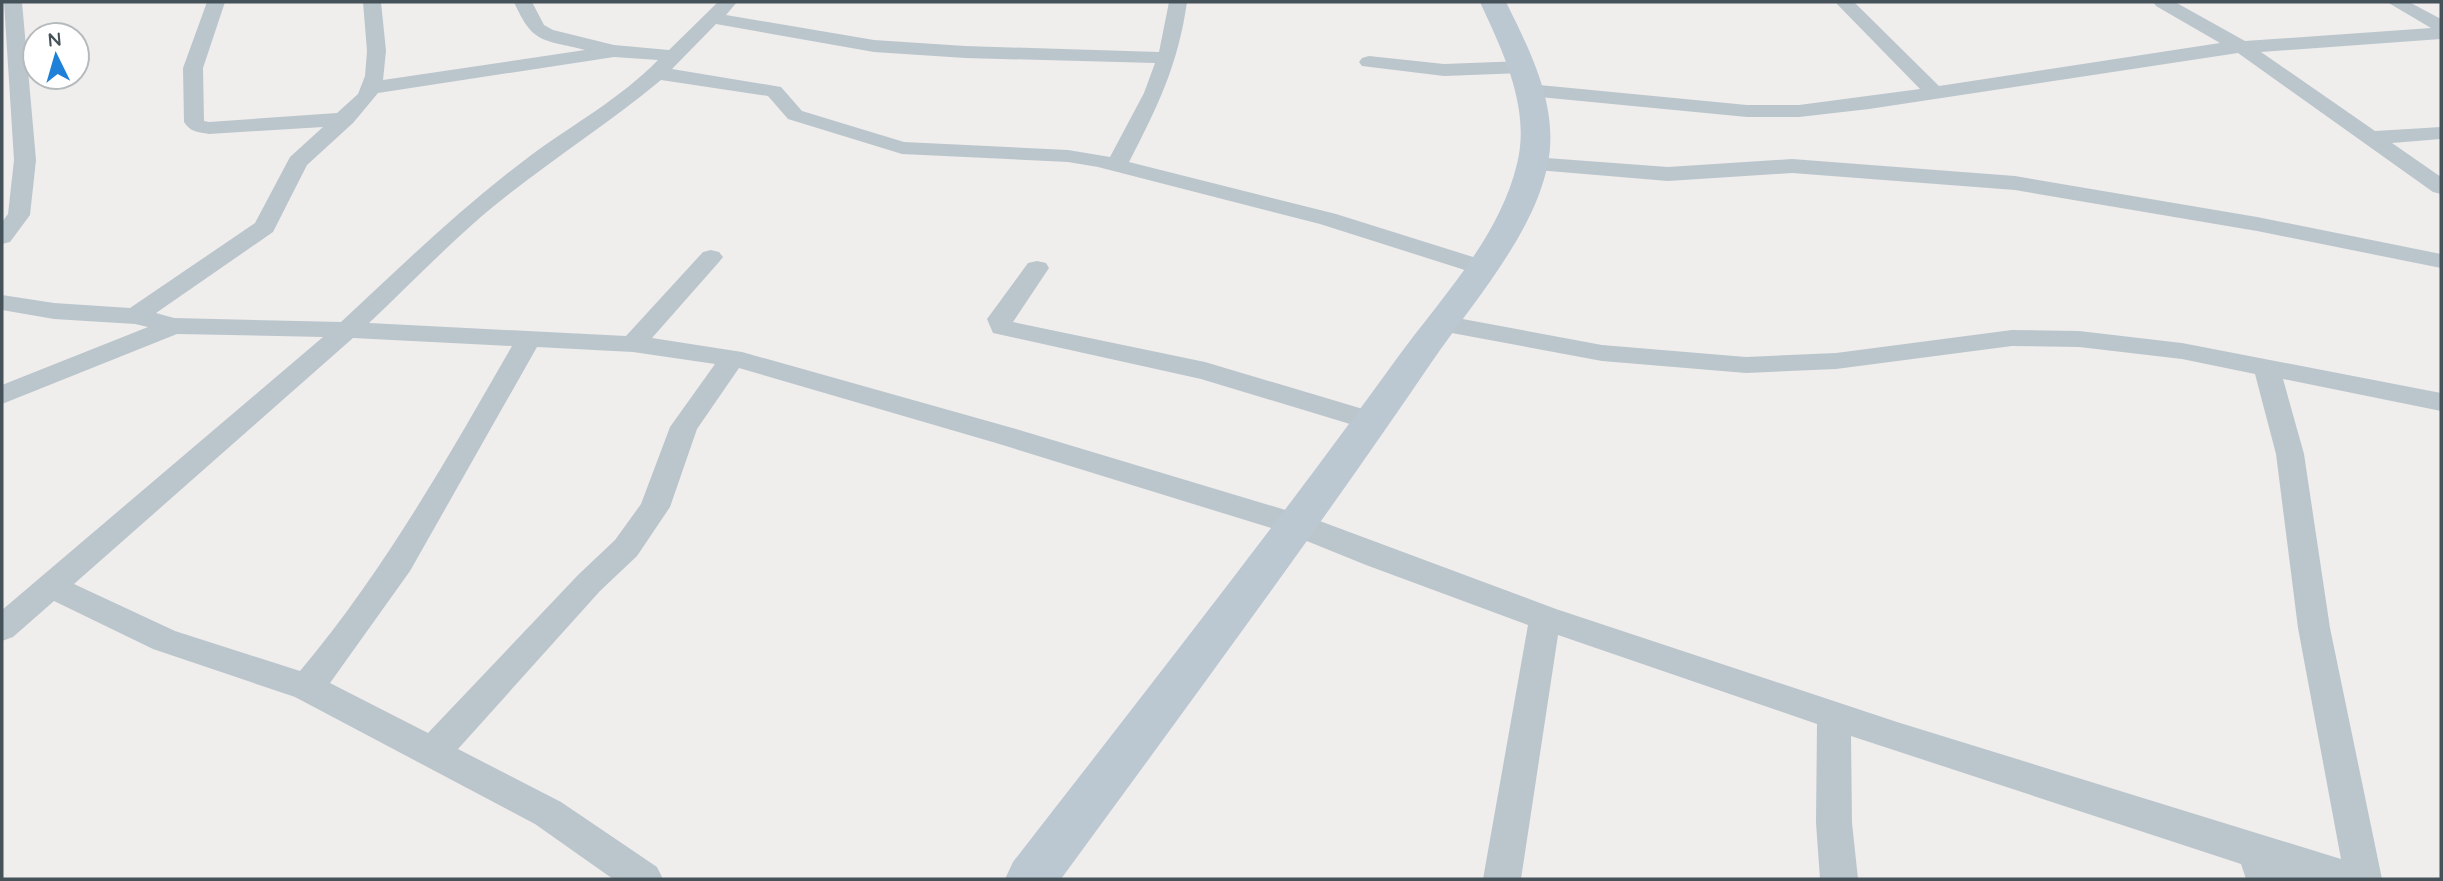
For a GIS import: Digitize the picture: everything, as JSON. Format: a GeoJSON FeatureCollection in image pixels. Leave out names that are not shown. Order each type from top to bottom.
{"type":"FeatureCollection","features":[{"type":"Feature","properties":{"kind":"street"},"geometry":{"type":"LineString","coordinates":[[2,237],[19,215],[25,160],[13,2]]}},
{"type":"Feature","properties":{"kind":"street"},"geometry":{"type":"LineString","coordinates":[[216,2],[193,68],[194,122],[198,126],[209,128],[346,119]]}},
{"type":"Feature","properties":{"kind":"street"},"geometry":{"type":"LineString","coordinates":[[135,316],[257,234],[269,220],[298,162],[346,119],[372,89],[376,65],[372,2]]}},
{"type":"Feature","properties":{"kind":"street"},"geometry":{"type":"LineString","coordinates":[[523,2],[536,28],[546,34],[775,91],[795,115],[902,148],[1068,156],[1117,165],[1328,219],[1480,267]]}},
{"type":"Feature","properties":{"kind":"street"},"geometry":{"type":"LineString","coordinates":[[1117,165],[1154,93],[1167,58],[1178,2]]}},
{"type":"Feature","properties":{"kind":"street"},"geometry":{"type":"LineString","coordinates":[[1031,879],[1298,525],[1373,422],[1510,223],[1533,164],[1537,124],[1526,78],[1493,2]]}},
{"type":"Feature","properties":{"kind":"street"},"geometry":{"type":"LineString","coordinates":[[1844,2],[1934,92]]}},
{"type":"Feature","properties":{"kind":"street"},"geometry":{"type":"LineString","coordinates":[[2162,2],[2240,47],[2441,187]]}},
{"type":"Feature","properties":{"kind":"street"},"geometry":{"type":"LineString","coordinates":[[2396,2],[2439,33]]}},
{"type":"Feature","properties":{"kind":"street"},"geometry":{"type":"LineString","coordinates":[[2,628],[347,330],[466,218],[539,160],[606,116],[666,64],[719,10],[874,46],[965,52],[1167,58]]}},
{"type":"Feature","properties":{"kind":"street"},"geometry":{"type":"LineString","coordinates":[[1369,62],[1526,78],[1746,111],[1799,111],[2240,47],[2439,33]]}},
{"type":"Feature","properties":{"kind":"street"},"geometry":{"type":"LineString","coordinates":[[372,89],[614,51]]}},
{"type":"Feature","properties":{"kind":"street"},"geometry":{"type":"LineString","coordinates":[[2369,138],[2441,133]]}},
{"type":"Feature","properties":{"kind":"street"},"geometry":{"type":"LineString","coordinates":[[1533,164],[1687,174],[1792,166],[2015,183],[2257,224],[2441,261]]}},
{"type":"Feature","properties":{"kind":"street"},"geometry":{"type":"LineString","coordinates":[[633,344],[711,257]]}},
{"type":"Feature","properties":{"kind":"street"},"geometry":{"type":"LineString","coordinates":[[1037,268],[1000,319],[1002,327],[1205,371],[1373,422]]}},
{"type":"Feature","properties":{"kind":"street"},"geometry":{"type":"LineString","coordinates":[[2,302],[54,310],[135,316],[174,327],[347,330],[633,344],[733,358],[993,432],[1298,525],[1377,557],[1545,618],[1834,715],[2260,866],[2348,879]]}},
{"type":"Feature","properties":{"kind":"street"},"geometry":{"type":"LineString","coordinates":[[1441,323],[1602,353],[1746,365],[1836,360],[2012,338],[2078,339],[2169,349],[2441,402]]}},
{"type":"Feature","properties":{"kind":"street"},"geometry":{"type":"LineString","coordinates":[[2,395],[174,327]]}},
{"type":"Feature","properties":{"kind":"street"},"geometry":{"type":"LineString","coordinates":[[307,687],[342,646],[390,577],[528,340]]}},
{"type":"Feature","properties":{"kind":"street"},"geometry":{"type":"LineString","coordinates":[[432,753],[589,583],[626,548],[655,507],[684,427],[733,358]]}},
{"type":"Feature","properties":{"kind":"street"},"geometry":{"type":"LineString","coordinates":[[2267,368],[2290,454],[2314,628],[2363,879]]}},
{"type":"Feature","properties":{"kind":"street"},"geometry":{"type":"LineString","coordinates":[[50,586],[164,640],[307,687],[548,814],[644,879]]}},
{"type":"Feature","properties":{"kind":"street"},"geometry":{"type":"LineString","coordinates":[[1502,879],[1545,618]]}},
{"type":"Feature","properties":{"kind":"street"},"geometry":{"type":"LineString","coordinates":[[1834,715],[1834,823],[1839,879]]}}]}
